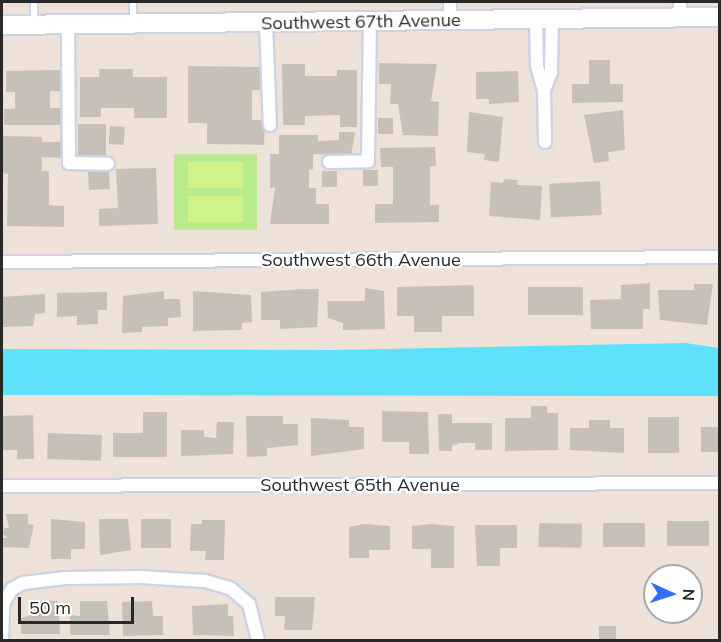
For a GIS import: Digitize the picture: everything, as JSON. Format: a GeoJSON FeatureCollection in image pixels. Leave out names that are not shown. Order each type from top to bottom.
{"type":"FeatureCollection","features":[{"type":"Feature","properties":{"kind":"main road","name":"Southwest 67th Avenue"},"geometry":{"type":"LineString","coordinates":[[2,25],[370,21],[450,11],[544,19],[680,9],[720,17]]}},
{"type":"Feature","properties":{"kind":"street"},"geometry":{"type":"LineString","coordinates":[[544,19],[551,72],[544,90],[545,142]]}},
{"type":"Feature","properties":{"kind":"street"},"geometry":{"type":"LineString","coordinates":[[329,162],[368,161],[370,21]]}},
{"type":"Feature","properties":{"kind":"street"},"geometry":{"type":"LineString","coordinates":[[266,23],[270,125]]}},
{"type":"Feature","properties":{"kind":"street"},"geometry":{"type":"LineString","coordinates":[[68,25],[69,163],[108,164]]}},
{"type":"Feature","properties":{"kind":"street","name":"Southwest 66th Avenue"},"geometry":{"type":"LineString","coordinates":[[2,262],[720,257]]}},
{"type":"Feature","properties":{"kind":"street","name":"Southwest 65th Avenue"},"geometry":{"type":"LineString","coordinates":[[2,486],[720,483]]}},
{"type":"Feature","properties":{"kind":"street"},"geometry":{"type":"LineString","coordinates":[[2,640],[3,604],[12,589],[23,583],[66,578],[140,577],[205,581],[230,588],[249,604],[258,640]]}},
{"type":"Feature","properties":{"kind":"lane"},"geometry":{"type":"LineString","coordinates":[[34,2],[34,25]]}},
{"type":"Feature","properties":{"kind":"lane"},"geometry":{"type":"LineString","coordinates":[[132,2],[133,25]]}},
{"type":"Feature","properties":{"kind":"green space"},"geometry":{"type":"Polygon","coordinates":[[[174,154],[257,154],[257,230],[174,230],[174,154]]]}},
{"type":"Feature","properties":{"kind":"green space"},"geometry":{"type":"Polygon","coordinates":[[[188,162],[243,162],[243,188],[188,188],[188,162]]]}},
{"type":"Feature","properties":{"kind":"green space"},"geometry":{"type":"Polygon","coordinates":[[[188,196],[243,196],[243,222],[188,222],[188,196]]]}},
{"type":"Feature","properties":{"kind":"water"},"geometry":{"type":"Polygon","coordinates":[[[685,343],[719,348],[719,396],[2,395],[2,349],[333,350],[685,343]]]}},
{"type":"Feature","properties":{"kind":"building"},"geometry":{"type":"Polygon","coordinates":[[[589,60],[610,60],[610,84],[623,84],[623,102],[572,103],[572,84],[589,84],[589,60]]]}},
{"type":"Feature","properties":{"kind":"building"},"geometry":{"type":"Polygon","coordinates":[[[379,63],[437,64],[431,101],[439,102],[438,136],[403,135],[398,104],[390,104],[391,84],[379,84],[379,63]]]}},
{"type":"Feature","properties":{"kind":"building"},"geometry":{"type":"Polygon","coordinates":[[[282,64],[305,64],[305,76],[337,76],[337,70],[357,70],[357,127],[340,127],[340,115],[305,116],[305,125],[283,125],[282,64]]]}},
{"type":"Feature","properties":{"kind":"building"},"geometry":{"type":"Polygon","coordinates":[[[188,66],[261,67],[260,90],[252,90],[252,120],[265,120],[264,145],[207,144],[207,123],[188,123],[188,66]]]}},
{"type":"Feature","properties":{"kind":"building"},"geometry":{"type":"Polygon","coordinates":[[[99,69],[133,69],[133,77],[167,77],[167,118],[134,118],[134,108],[101,108],[101,117],[80,117],[80,77],[99,77],[99,69]]]}},
{"type":"Feature","properties":{"kind":"building"},"geometry":{"type":"Polygon","coordinates":[[[61,70],[61,91],[50,91],[50,108],[62,108],[62,125],[4,125],[4,109],[15,109],[15,92],[6,92],[6,71],[61,70]]]}},
{"type":"Feature","properties":{"kind":"building"},"geometry":{"type":"Polygon","coordinates":[[[518,71],[519,102],[489,104],[489,99],[476,99],[476,72],[518,71]]]}},
{"type":"Feature","properties":{"kind":"building"},"geometry":{"type":"Polygon","coordinates":[[[623,110],[625,150],[608,152],[609,161],[594,163],[584,115],[623,110]]]}},
{"type":"Feature","properties":{"kind":"building"},"geometry":{"type":"Polygon","coordinates":[[[469,112],[503,117],[499,162],[484,160],[485,154],[467,152],[469,112]]]}},
{"type":"Feature","properties":{"kind":"building"},"geometry":{"type":"Polygon","coordinates":[[[378,118],[393,118],[393,134],[378,134],[378,118]]]}},
{"type":"Feature","properties":{"kind":"building"},"geometry":{"type":"Polygon","coordinates":[[[78,124],[106,124],[106,158],[78,158],[78,124]]]}},
{"type":"Feature","properties":{"kind":"building"},"geometry":{"type":"Polygon","coordinates":[[[110,126],[125,127],[124,145],[109,144],[110,126]]]}},
{"type":"Feature","properties":{"kind":"building"},"geometry":{"type":"Polygon","coordinates":[[[339,132],[355,132],[351,156],[313,154],[313,169],[309,170],[309,188],[316,188],[316,204],[329,204],[329,224],[270,224],[275,187],[270,188],[270,154],[279,154],[279,135],[318,135],[318,141],[339,140],[339,132]]]}},
{"type":"Feature","properties":{"kind":"building"},"geometry":{"type":"Polygon","coordinates":[[[2,136],[42,137],[42,142],[63,142],[63,158],[42,157],[42,171],[49,171],[49,205],[64,206],[64,227],[7,226],[8,174],[2,173],[2,136]]]}},
{"type":"Feature","properties":{"kind":"building"},"geometry":{"type":"Polygon","coordinates":[[[435,147],[436,166],[430,166],[430,205],[439,205],[439,222],[375,223],[375,204],[393,204],[393,167],[381,167],[380,148],[435,147]]]}},
{"type":"Feature","properties":{"kind":"building"},"geometry":{"type":"Polygon","coordinates":[[[156,168],[158,224],[99,226],[99,209],[118,208],[116,169],[156,168]]]}},
{"type":"Feature","properties":{"kind":"building"},"geometry":{"type":"Polygon","coordinates":[[[363,170],[378,170],[378,186],[363,186],[363,170]]]}},
{"type":"Feature","properties":{"kind":"building"},"geometry":{"type":"Polygon","coordinates":[[[109,171],[110,189],[89,190],[88,172],[109,171]]]}},
{"type":"Feature","properties":{"kind":"building"},"geometry":{"type":"Polygon","coordinates":[[[322,171],[337,171],[337,187],[322,187],[322,171]]]}},
{"type":"Feature","properties":{"kind":"building"},"geometry":{"type":"Polygon","coordinates":[[[504,179],[518,180],[517,185],[542,186],[540,220],[489,216],[491,182],[503,183],[504,179]]]}},
{"type":"Feature","properties":{"kind":"building"},"geometry":{"type":"Polygon","coordinates":[[[600,181],[602,215],[551,218],[549,184],[600,181]]]}},
{"type":"Feature","properties":{"kind":"building"},"geometry":{"type":"Polygon","coordinates":[[[650,283],[650,309],[643,309],[643,329],[591,329],[590,300],[621,299],[621,285],[650,283]]]}},
{"type":"Feature","properties":{"kind":"building"},"geometry":{"type":"Polygon","coordinates":[[[694,284],[713,284],[707,325],[660,320],[658,290],[694,290],[694,284]]]}},
{"type":"Feature","properties":{"kind":"building"},"geometry":{"type":"Polygon","coordinates":[[[474,285],[474,316],[442,316],[442,332],[414,332],[414,316],[397,316],[397,287],[474,285]]]}},
{"type":"Feature","properties":{"kind":"building"},"geometry":{"type":"Polygon","coordinates":[[[528,287],[583,287],[583,315],[528,315],[528,287]]]}},
{"type":"Feature","properties":{"kind":"building"},"geometry":{"type":"Polygon","coordinates":[[[365,288],[384,291],[385,329],[343,330],[343,323],[328,318],[327,301],[365,301],[365,288]]]}},
{"type":"Feature","properties":{"kind":"building"},"geometry":{"type":"Polygon","coordinates":[[[319,289],[317,327],[280,329],[280,320],[261,320],[261,292],[319,289]]]}},
{"type":"Feature","properties":{"kind":"building"},"geometry":{"type":"Polygon","coordinates":[[[164,291],[164,299],[180,299],[181,317],[168,318],[168,326],[142,327],[142,332],[122,333],[123,296],[164,291]]]}},
{"type":"Feature","properties":{"kind":"building"},"geometry":{"type":"Polygon","coordinates":[[[193,291],[251,295],[252,322],[242,323],[242,330],[193,331],[193,291]]]}},
{"type":"Feature","properties":{"kind":"building"},"geometry":{"type":"Polygon","coordinates":[[[107,292],[107,310],[98,310],[98,324],[77,325],[77,316],[57,317],[57,293],[107,292]]]}},
{"type":"Feature","properties":{"kind":"building"},"geometry":{"type":"Polygon","coordinates":[[[45,294],[45,313],[35,314],[33,326],[2,327],[2,297],[45,294]]]}},
{"type":"Feature","properties":{"kind":"building"},"geometry":{"type":"Polygon","coordinates":[[[531,406],[547,406],[547,413],[558,413],[558,450],[505,451],[505,418],[531,418],[531,406]]]}},
{"type":"Feature","properties":{"kind":"building"},"geometry":{"type":"Polygon","coordinates":[[[382,411],[428,412],[429,454],[409,454],[409,442],[382,442],[382,411]]]}},
{"type":"Feature","properties":{"kind":"building"},"geometry":{"type":"Polygon","coordinates":[[[143,412],[167,412],[167,457],[113,457],[113,433],[143,433],[143,412]]]}},
{"type":"Feature","properties":{"kind":"building"},"geometry":{"type":"Polygon","coordinates":[[[438,414],[452,414],[452,423],[492,423],[492,450],[475,450],[475,443],[460,443],[452,446],[452,451],[439,451],[438,414]]]}},
{"type":"Feature","properties":{"kind":"building"},"geometry":{"type":"Polygon","coordinates":[[[33,415],[34,459],[17,459],[17,450],[2,450],[2,416],[33,415]]]}},
{"type":"Feature","properties":{"kind":"building"},"geometry":{"type":"Polygon","coordinates":[[[246,416],[283,416],[283,424],[298,424],[298,445],[267,448],[267,456],[247,457],[246,416]]]}},
{"type":"Feature","properties":{"kind":"building"},"geometry":{"type":"Polygon","coordinates":[[[648,417],[679,417],[679,453],[648,453],[648,417]]]}},
{"type":"Feature","properties":{"kind":"building"},"geometry":{"type":"Polygon","coordinates":[[[311,418],[349,420],[349,427],[364,427],[364,449],[311,456],[311,418]]]}},
{"type":"Feature","properties":{"kind":"building"},"geometry":{"type":"Polygon","coordinates":[[[589,420],[610,420],[610,428],[624,428],[624,453],[570,450],[570,428],[589,428],[589,420]]]}},
{"type":"Feature","properties":{"kind":"building"},"geometry":{"type":"Polygon","coordinates":[[[217,422],[234,422],[233,454],[181,456],[181,430],[204,430],[204,437],[216,438],[217,422]]]}},
{"type":"Feature","properties":{"kind":"building"},"geometry":{"type":"Polygon","coordinates":[[[701,427],[720,427],[720,452],[701,452],[701,427]]]}},
{"type":"Feature","properties":{"kind":"building"},"geometry":{"type":"Polygon","coordinates":[[[48,433],[102,435],[101,461],[47,459],[48,433]]]}},
{"type":"Feature","properties":{"kind":"building"},"geometry":{"type":"Polygon","coordinates":[[[6,514],[28,514],[28,524],[34,525],[29,548],[2,547],[2,538],[8,538],[3,534],[4,528],[9,528],[6,514]]]}},
{"type":"Feature","properties":{"kind":"building"},"geometry":{"type":"Polygon","coordinates":[[[51,519],[85,522],[85,549],[71,549],[71,559],[51,559],[51,519]]]}},
{"type":"Feature","properties":{"kind":"building"},"geometry":{"type":"Polygon","coordinates":[[[99,519],[128,519],[131,550],[100,555],[99,519]]]}},
{"type":"Feature","properties":{"kind":"building"},"geometry":{"type":"Polygon","coordinates":[[[141,519],[171,519],[171,548],[141,548],[141,519]]]}},
{"type":"Feature","properties":{"kind":"building"},"geometry":{"type":"Polygon","coordinates":[[[202,520],[225,520],[224,560],[205,560],[206,551],[190,551],[191,524],[202,524],[202,520]]]}},
{"type":"Feature","properties":{"kind":"building"},"geometry":{"type":"Polygon","coordinates":[[[667,521],[709,521],[709,546],[667,546],[667,521]]]}},
{"type":"Feature","properties":{"kind":"building"},"geometry":{"type":"Polygon","coordinates":[[[539,523],[582,524],[582,548],[539,547],[539,523]]]}},
{"type":"Feature","properties":{"kind":"building"},"geometry":{"type":"Polygon","coordinates":[[[603,523],[645,523],[645,547],[603,547],[603,523]]]}},
{"type":"Feature","properties":{"kind":"building"},"geometry":{"type":"Polygon","coordinates":[[[364,524],[390,526],[390,550],[369,550],[369,558],[349,558],[349,527],[364,524]]]}},
{"type":"Feature","properties":{"kind":"building"},"geometry":{"type":"Polygon","coordinates":[[[431,524],[454,526],[454,568],[431,568],[431,549],[412,549],[412,526],[431,524]]]}},
{"type":"Feature","properties":{"kind":"building"},"geometry":{"type":"Polygon","coordinates":[[[475,525],[517,525],[517,548],[500,548],[500,566],[477,566],[475,525]]]}},
{"type":"Feature","properties":{"kind":"building"},"geometry":{"type":"Polygon","coordinates":[[[275,597],[315,597],[312,630],[284,630],[285,616],[275,616],[275,597]]]}},
{"type":"Feature","properties":{"kind":"building"},"geometry":{"type":"Polygon","coordinates":[[[31,600],[58,601],[60,634],[21,634],[21,618],[31,615],[31,600]]]}},
{"type":"Feature","properties":{"kind":"building"},"geometry":{"type":"Polygon","coordinates":[[[80,601],[107,601],[110,635],[70,635],[70,615],[80,616],[80,601]]]}},
{"type":"Feature","properties":{"kind":"building"},"geometry":{"type":"Polygon","coordinates":[[[152,601],[153,616],[163,616],[163,635],[123,636],[122,602],[152,601]]]}},
{"type":"Feature","properties":{"kind":"building"},"geometry":{"type":"Polygon","coordinates":[[[228,604],[228,616],[233,616],[234,636],[193,635],[192,606],[228,604]]]}},
{"type":"Feature","properties":{"kind":"building"},"geometry":{"type":"Polygon","coordinates":[[[599,626],[616,626],[616,640],[599,640],[599,626]]]}}]}
